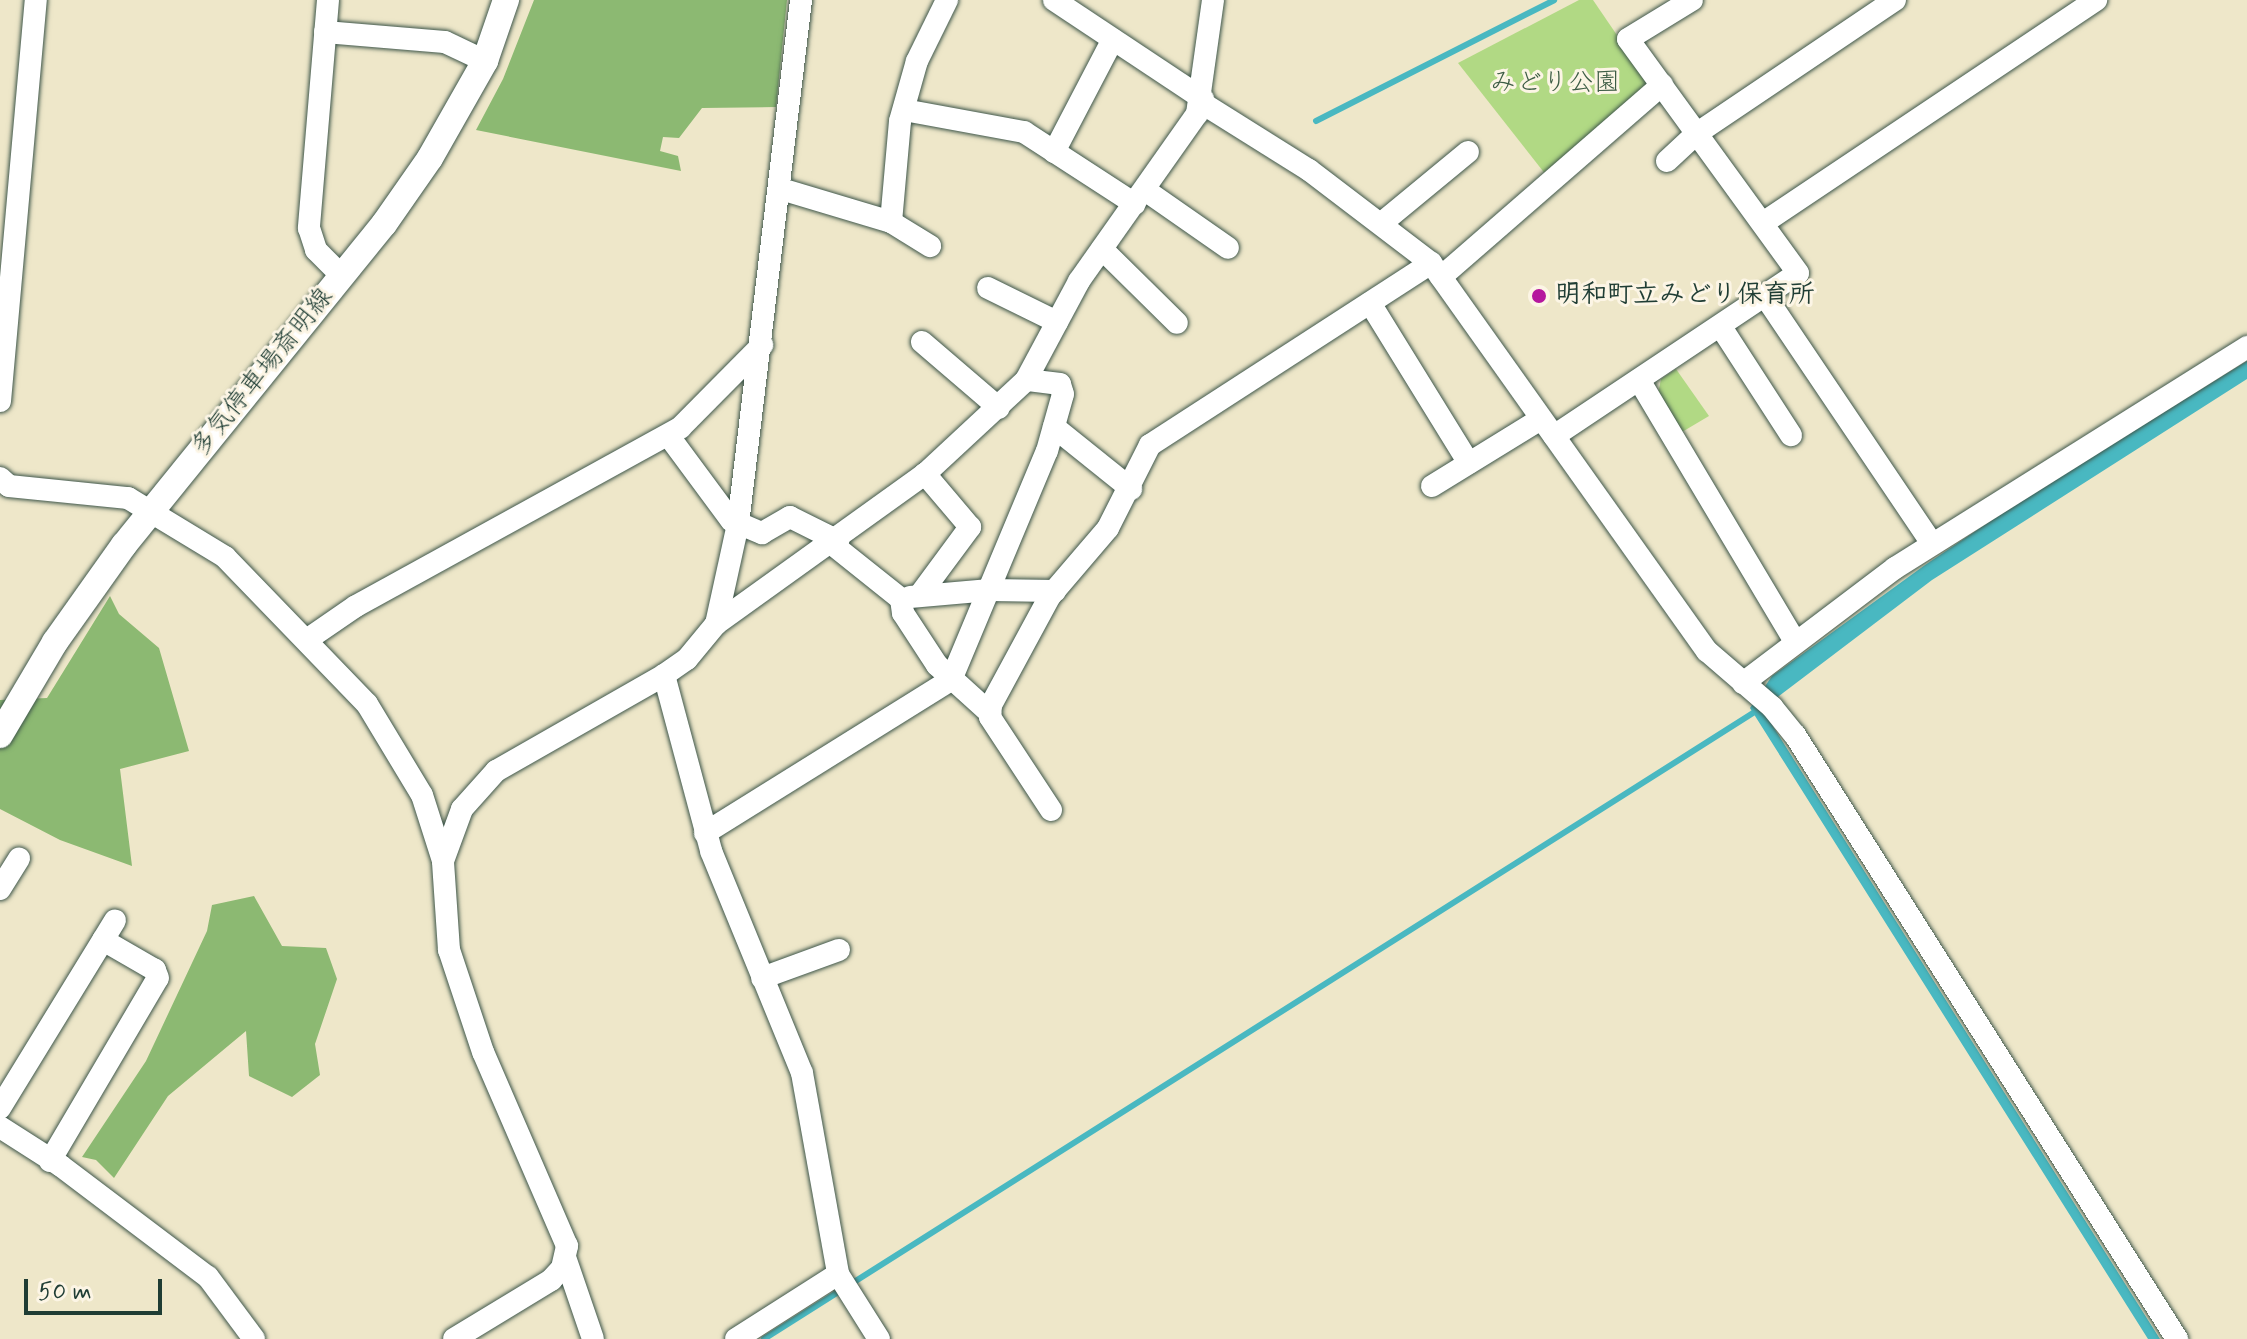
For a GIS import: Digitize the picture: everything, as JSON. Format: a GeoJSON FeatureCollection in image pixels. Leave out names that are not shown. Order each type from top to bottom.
{"type":"FeatureCollection","features":[{"type":"Feature","properties":{"kind":"main road","name":"多気停車場斎明線"},"geometry":{"type":"LineString","coordinates":[[0,735],[55,642],[151,511],[342,276],[430,158],[485,61],[506,0]]}},
{"type":"Feature","properties":{"kind":"street"},"geometry":{"type":"LineString","coordinates":[[0,401],[36,0]]}},
{"type":"Feature","properties":{"kind":"street"},"geometry":{"type":"LineString","coordinates":[[328,0],[309,228],[316,250],[342,276]]}},
{"type":"Feature","properties":{"kind":"street"},"geometry":{"type":"LineString","coordinates":[[716,624],[738,524],[781,189],[801,0]]}},
{"type":"Feature","properties":{"kind":"street"},"geometry":{"type":"LineString","coordinates":[[891,222],[904,110],[917,61],[947,0]]}},
{"type":"Feature","properties":{"kind":"street"},"geometry":{"type":"LineString","coordinates":[[1054,0],[1383,222],[1436,270],[1707,651],[1772,707],[1795,735],[2177,1339]]}},
{"type":"Feature","properties":{"kind":"street"},"geometry":{"type":"LineString","coordinates":[[443,861],[462,809],[496,771],[687,659],[716,624],[835,542],[925,474],[1026,380],[1102,249],[1202,101],[1213,0]]}},
{"type":"Feature","properties":{"kind":"street"},"geometry":{"type":"LineString","coordinates":[[1432,486],[1469,463],[1639,380],[1798,273],[1628,39],[1692,0]]}},
{"type":"Feature","properties":{"kind":"street"},"geometry":{"type":"LineString","coordinates":[[1667,161],[1696,134],[1895,0]]}},
{"type":"Feature","properties":{"kind":"street"},"geometry":{"type":"LineString","coordinates":[[1763,223],[2096,0]]}},
{"type":"Feature","properties":{"kind":"street"},"geometry":{"type":"LineString","coordinates":[[325,32],[445,42],[485,61]]}},
{"type":"Feature","properties":{"kind":"street"},"geometry":{"type":"LineString","coordinates":[[1054,152],[1113,39]]}},
{"type":"Feature","properties":{"kind":"street"},"geometry":{"type":"LineString","coordinates":[[990,713],[1055,591],[1108,528],[1131,489],[1150,445],[1370,303],[1436,270],[1662,85]]}},
{"type":"Feature","properties":{"kind":"street"},"geometry":{"type":"LineString","coordinates":[[904,110],[1024,132],[1054,152],[1228,248]]}},
{"type":"Feature","properties":{"kind":"street"},"geometry":{"type":"LineString","coordinates":[[1383,222],[1468,152]]}},
{"type":"Feature","properties":{"kind":"street"},"geometry":{"type":"LineString","coordinates":[[781,189],[891,222],[930,246]]}},
{"type":"Feature","properties":{"kind":"street"},"geometry":{"type":"LineString","coordinates":[[1102,249],[1177,323]]}},
{"type":"Feature","properties":{"kind":"street"},"geometry":{"type":"LineString","coordinates":[[988,288],[1057,322]]}},
{"type":"Feature","properties":{"kind":"street"},"geometry":{"type":"LineString","coordinates":[[1765,296],[1932,544]]}},
{"type":"Feature","properties":{"kind":"street"},"geometry":{"type":"LineString","coordinates":[[1370,303],[1469,463]]}},
{"type":"Feature","properties":{"kind":"street"},"geometry":{"type":"LineString","coordinates":[[1721,327],[1791,435]]}},
{"type":"Feature","properties":{"kind":"street"},"geometry":{"type":"LineString","coordinates":[[922,342],[999,408]]}},
{"type":"Feature","properties":{"kind":"street"},"geometry":{"type":"LineString","coordinates":[[308,639],[356,606],[668,435],[762,345]]}},
{"type":"Feature","properties":{"kind":"street"},"geometry":{"type":"LineString","coordinates":[[1748,686],[1795,642],[1932,544],[2247,347]]}},
{"type":"Feature","properties":{"kind":"street"},"geometry":{"type":"LineString","coordinates":[[705,833],[951,680],[1054,427],[1063,394],[1060,384],[1026,380]]}},
{"type":"Feature","properties":{"kind":"street"},"geometry":{"type":"LineString","coordinates":[[1639,380],[1795,642]]}},
{"type":"Feature","properties":{"kind":"street"},"geometry":{"type":"LineString","coordinates":[[1054,427],[1131,489]]}},
{"type":"Feature","properties":{"kind":"street"},"geometry":{"type":"LineString","coordinates":[[668,435],[738,524],[762,533],[790,517],[835,542],[910,597],[990,590],[1055,591]]}},
{"type":"Feature","properties":{"kind":"street"},"geometry":{"type":"LineString","coordinates":[[925,474],[970,527],[910,597],[903,613],[951,680],[990,713],[1051,810]]}},
{"type":"Feature","properties":{"kind":"street"},"geometry":{"type":"LineString","coordinates":[[0,478],[9,486],[116,495],[151,511],[225,557],[308,639],[395,744],[422,795],[443,861],[449,950],[483,1052],[564,1233],[566,1260],[593,1339]]}},
{"type":"Feature","properties":{"kind":"street"},"geometry":{"type":"LineString","coordinates":[[664,675],[705,833],[802,1073],[839,1275],[879,1339]]}},
{"type":"Feature","properties":{"kind":"street"},"geometry":{"type":"LineString","coordinates":[[0,889],[19,858]]}},
{"type":"Feature","properties":{"kind":"street"},"geometry":{"type":"LineString","coordinates":[[0,1108],[115,920]]}},
{"type":"Feature","properties":{"kind":"street"},"geometry":{"type":"LineString","coordinates":[[50,1161],[158,978],[155,970],[103,940]]}},
{"type":"Feature","properties":{"kind":"street"},"geometry":{"type":"LineString","coordinates":[[762,978],[839,950]]}},
{"type":"Feature","properties":{"kind":"street"},"geometry":{"type":"LineString","coordinates":[[0,1127],[208,1277],[254,1339]]}},
{"type":"Feature","properties":{"kind":"street"},"geometry":{"type":"LineString","coordinates":[[454,1339],[551,1280],[566,1260]]}},
{"type":"Feature","properties":{"kind":"street"},"geometry":{"type":"LineString","coordinates":[[736,1339],[839,1275]]}},
{"type":"Feature","properties":{"kind":"green space"},"geometry":{"type":"Polygon","coordinates":[[[534,0],[787,0],[776,107],[702,108],[679,138],[663,137],[660,151],[678,156],[681,171],[476,130],[503,79],[534,0]]]}},
{"type":"Feature","properties":{"kind":"green space","name":"みどり公園"},"geometry":{"type":"Polygon","coordinates":[[[1579,0],[1593,0],[1651,85],[1546,175],[1458,63],[1579,0]]]}},
{"type":"Feature","properties":{"kind":"green space"},"geometry":{"type":"Polygon","coordinates":[[[1676,369],[1709,416],[1682,432],[1658,394],[1661,379],[1676,369]]]}},
{"type":"Feature","properties":{"kind":"green space"},"geometry":{"type":"Polygon","coordinates":[[[110,596],[119,614],[159,648],[189,751],[120,769],[132,866],[60,840],[0,809],[0,700],[47,698],[110,596]]]}},
{"type":"Feature","properties":{"kind":"green space"},"geometry":{"type":"Polygon","coordinates":[[[254,896],[282,946],[326,948],[337,979],[315,1044],[320,1075],[292,1097],[249,1076],[246,1031],[168,1096],[114,1178],[96,1160],[82,1157],[146,1061],[207,931],[212,905],[254,896]]]}},
{"type":"Feature","properties":{"kind":"water"},"geometry":{"type":"Polygon","coordinates":[[[2247,361],[2247,379],[1932,580],[1762,709],[2160,1339],[2148,1339],[1750,708],[1772,676],[1925,565],[2037,490],[2247,361]]]}},
{"type":"Feature","properties":{"kind":"waterway"},"geometry":{"type":"LineString","coordinates":[[1316,121],[1554,0]]}},
{"type":"Feature","properties":{"kind":"waterway"},"geometry":{"type":"LineString","coordinates":[[764,1339],[1758,710]]}},
{"type":"Feature","properties":{"kind":"place","name":"明和町立みどり保育所"},"geometry":{"type":"Point","coordinates":[1539,296]}}]}
